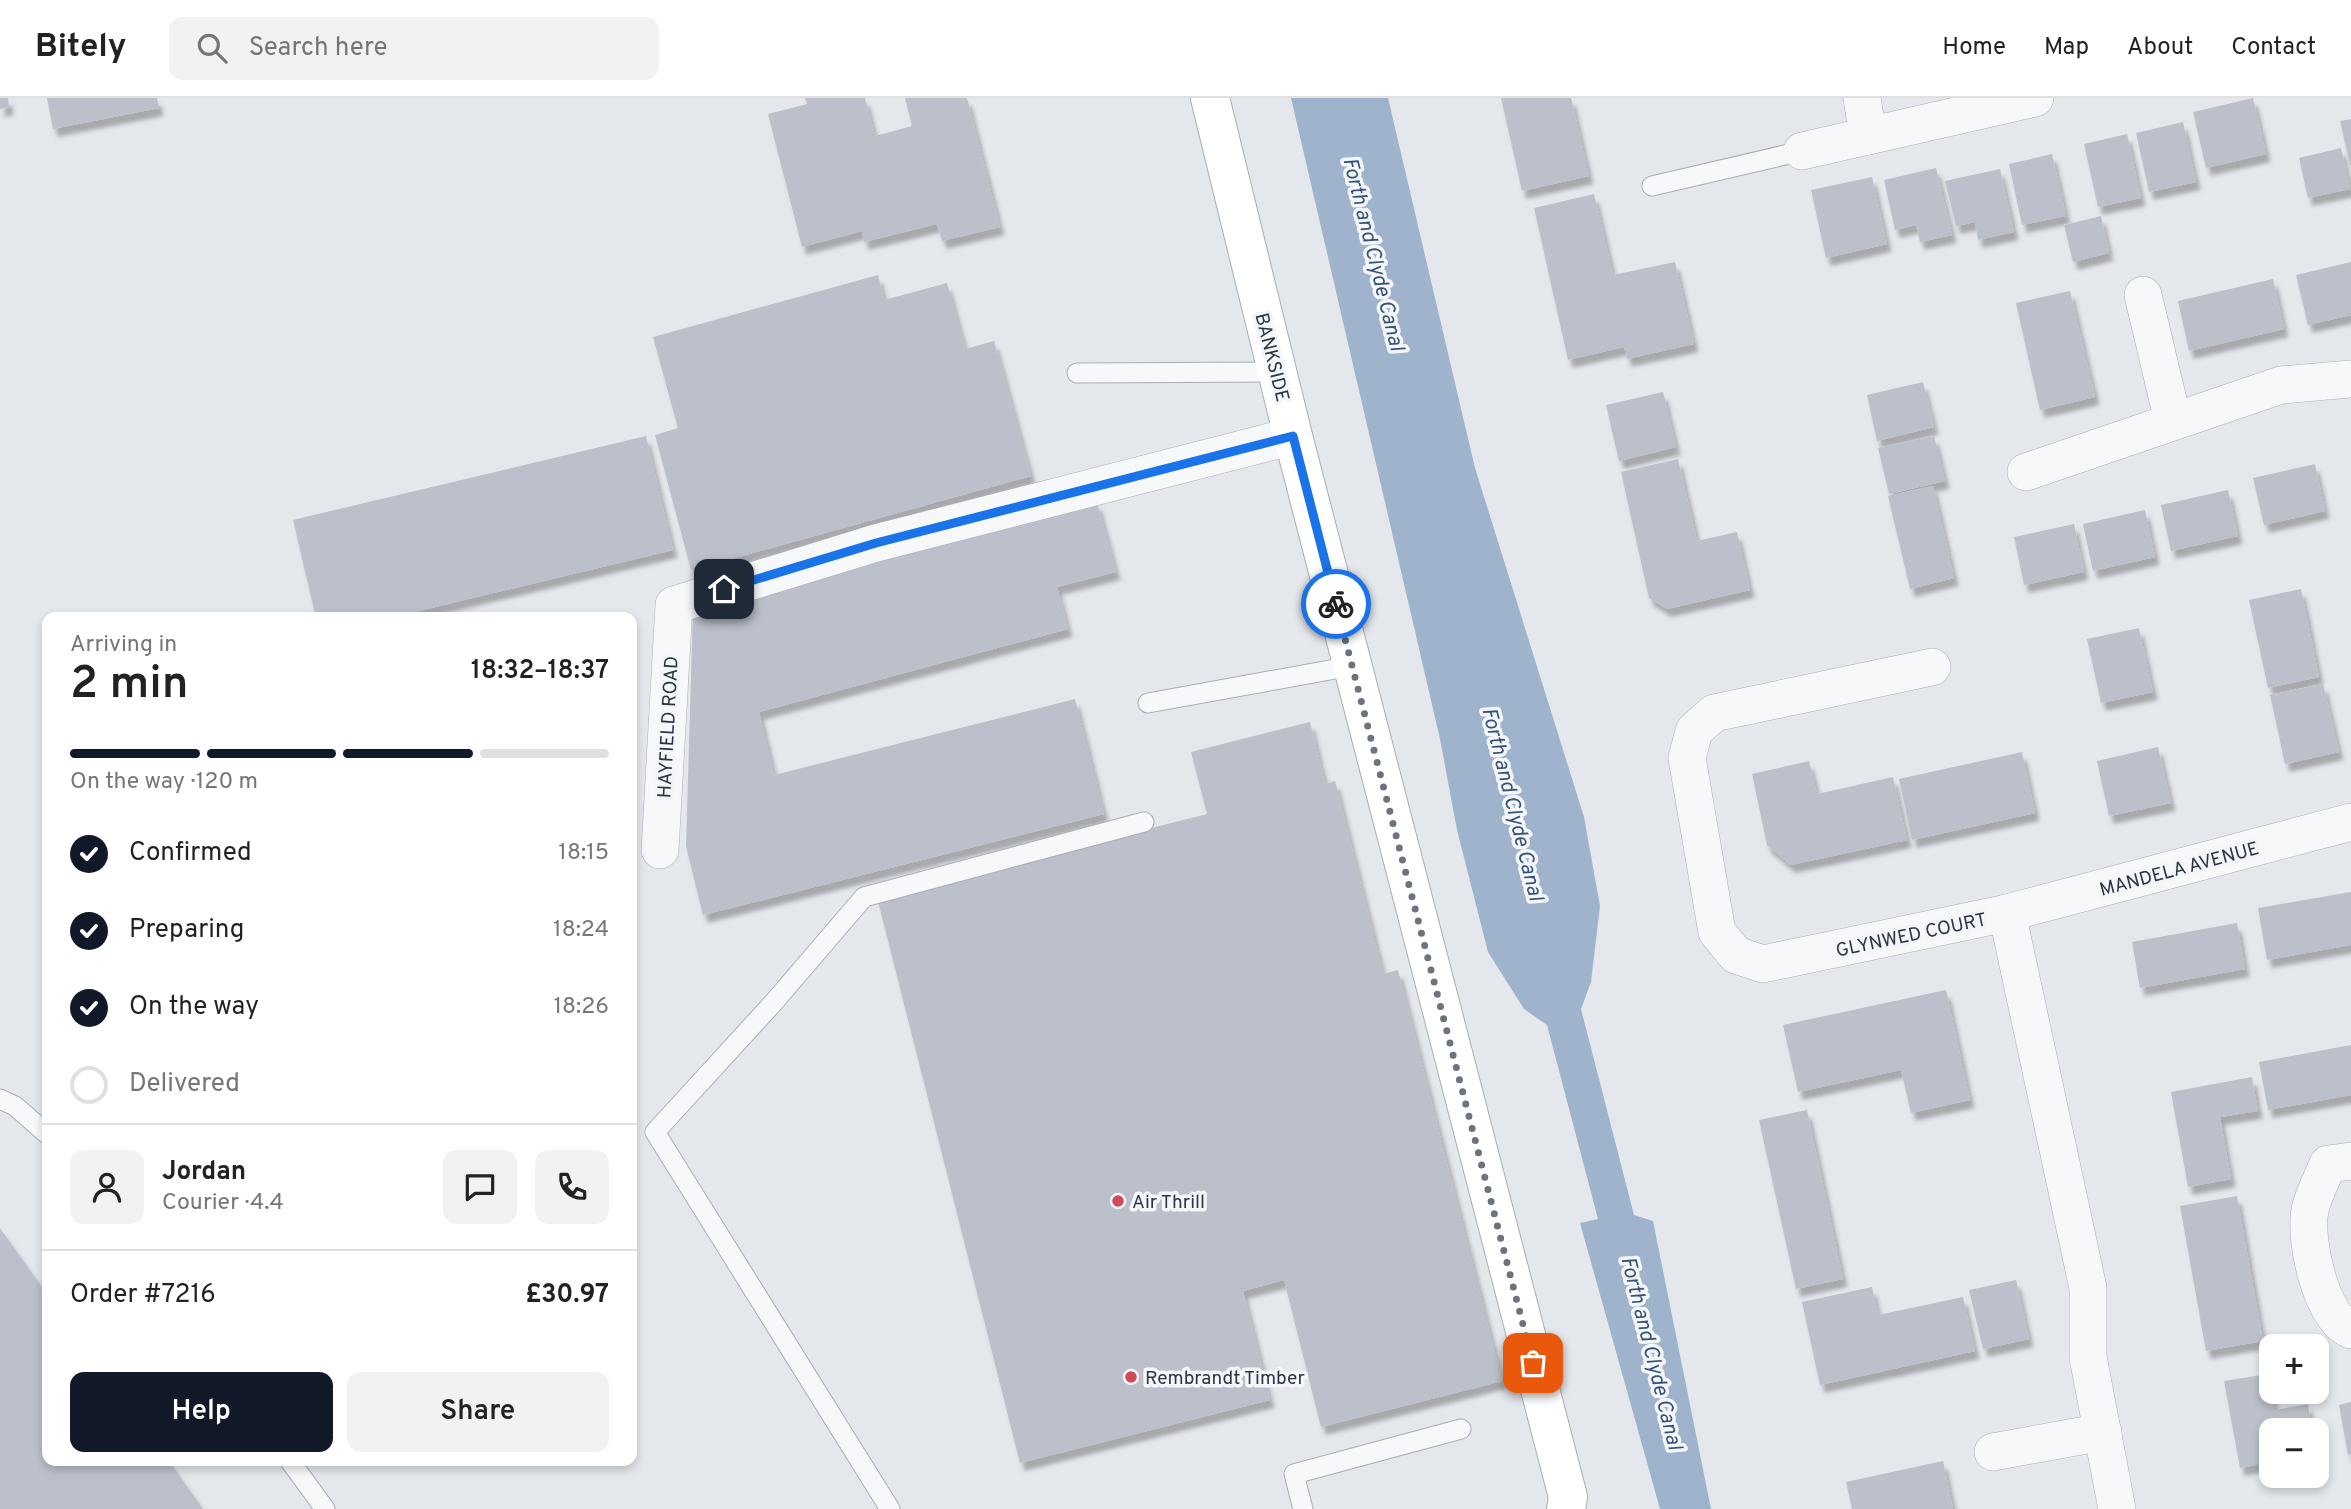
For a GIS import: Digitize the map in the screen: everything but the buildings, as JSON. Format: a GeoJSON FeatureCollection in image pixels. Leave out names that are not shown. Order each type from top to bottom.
{"type":"FeatureCollection","features":[{"type":"Feature","properties":{"kind":"street","name":"BANKSIDE"},"geometry":{"type":"LineString","coordinates":[[1210,98],[1293,436],[1568,1497],[1566,1509]]}},
{"type":"Feature","properties":{"kind":"street"},"geometry":{"type":"LineString","coordinates":[[1861,98],[1868,136]]}},
{"type":"Feature","properties":{"kind":"street"},"geometry":{"type":"LineString","coordinates":[[1802,151],[2035,98]]}},
{"type":"Feature","properties":{"kind":"street"},"geometry":{"type":"LineString","coordinates":[[2143,295],[2173,421]]}},
{"type":"Feature","properties":{"kind":"street"},"geometry":{"type":"LineString","coordinates":[[2026,472],[2281,385],[2351,379]]}},
{"type":"Feature","properties":{"kind":"street","name":"HAYFIELD ROAD"},"geometry":{"type":"LineString","coordinates":[[660,850],[674,605],[876,543],[1293,436]]}},
{"type":"Feature","properties":{"kind":"street","name":"GLYNWED COURT"},"geometry":{"type":"LineString","coordinates":[[1932,667],[1714,713],[1694,731],[1687,758],[1717,932],[1737,955],[1763,964],[2007,913],[2088,1288],[2088,1357],[2117,1509]]}},
{"type":"Feature","properties":{"kind":"street","name":"MANDELA AVENUE"},"geometry":{"type":"LineString","coordinates":[[2007,913],[2351,822]]}},
{"type":"Feature","properties":{"kind":"street"},"geometry":{"type":"LineString","coordinates":[[2351,1161],[2328,1164],[2310,1209],[2308,1230],[2323,1300],[2343,1327],[2351,1330]]}},
{"type":"Feature","properties":{"kind":"street"},"geometry":{"type":"LineString","coordinates":[[1993,1452],[2103,1432]]}},
{"type":"Feature","properties":{"kind":"lane"},"geometry":{"type":"LineString","coordinates":[[1652,186],[1755,159],[1802,151]]}},
{"type":"Feature","properties":{"kind":"lane"},"geometry":{"type":"LineString","coordinates":[[1077,373],[1277,372]]}},
{"type":"Feature","properties":{"kind":"lane"},"geometry":{"type":"LineString","coordinates":[[1148,704],[1352,666]]}},
{"type":"Feature","properties":{"kind":"lane"},"geometry":{"type":"LineString","coordinates":[[890,1509],[655,1132],[774,1002],[864,897],[1144,822]]}},
{"type":"Feature","properties":{"kind":"lane"},"geometry":{"type":"LineString","coordinates":[[0,1099],[15,1106],[42,1130]]}},
{"type":"Feature","properties":{"kind":"lane"},"geometry":{"type":"LineString","coordinates":[[1303,1509],[1294,1474],[1461,1429]]}},
{"type":"Feature","properties":{"kind":"lane"},"geometry":{"type":"LineString","coordinates":[[294,1466],[325,1509]]}},
{"type":"Feature","properties":{"kind":"water","name":"Forth and Clyde Canal"},"geometry":{"type":"Polygon","coordinates":[[[1291,98],[1388,98],[1475,468],[1584,817],[1600,906],[1591,982],[1581,1009],[1634,1215],[1653,1221],[1711,1509],[1660,1509],[1580,1223],[1598,1219],[1547,1025],[1524,1009],[1488,952],[1457,830],[1440,739],[1291,98]]]}},
{"type":"Feature","properties":{"kind":"way so far"},"geometry":{"type":"LineString","coordinates":[[1336,604],[1533,1363]]}},
{"type":"Feature","properties":{"kind":"place","name":"Air Thrill"},"geometry":{"type":"Point","coordinates":[1118,1201]}},
{"type":"Feature","properties":{"kind":"place","name":"Rembrandt Timber"},"geometry":{"type":"Point","coordinates":[1131,1377]}},
{"type":"Feature","properties":{"kind":"route"},"geometry":{"type":"LineString","coordinates":[[724,589],[876,543],[1293,436],[1336,604]]}}]}
